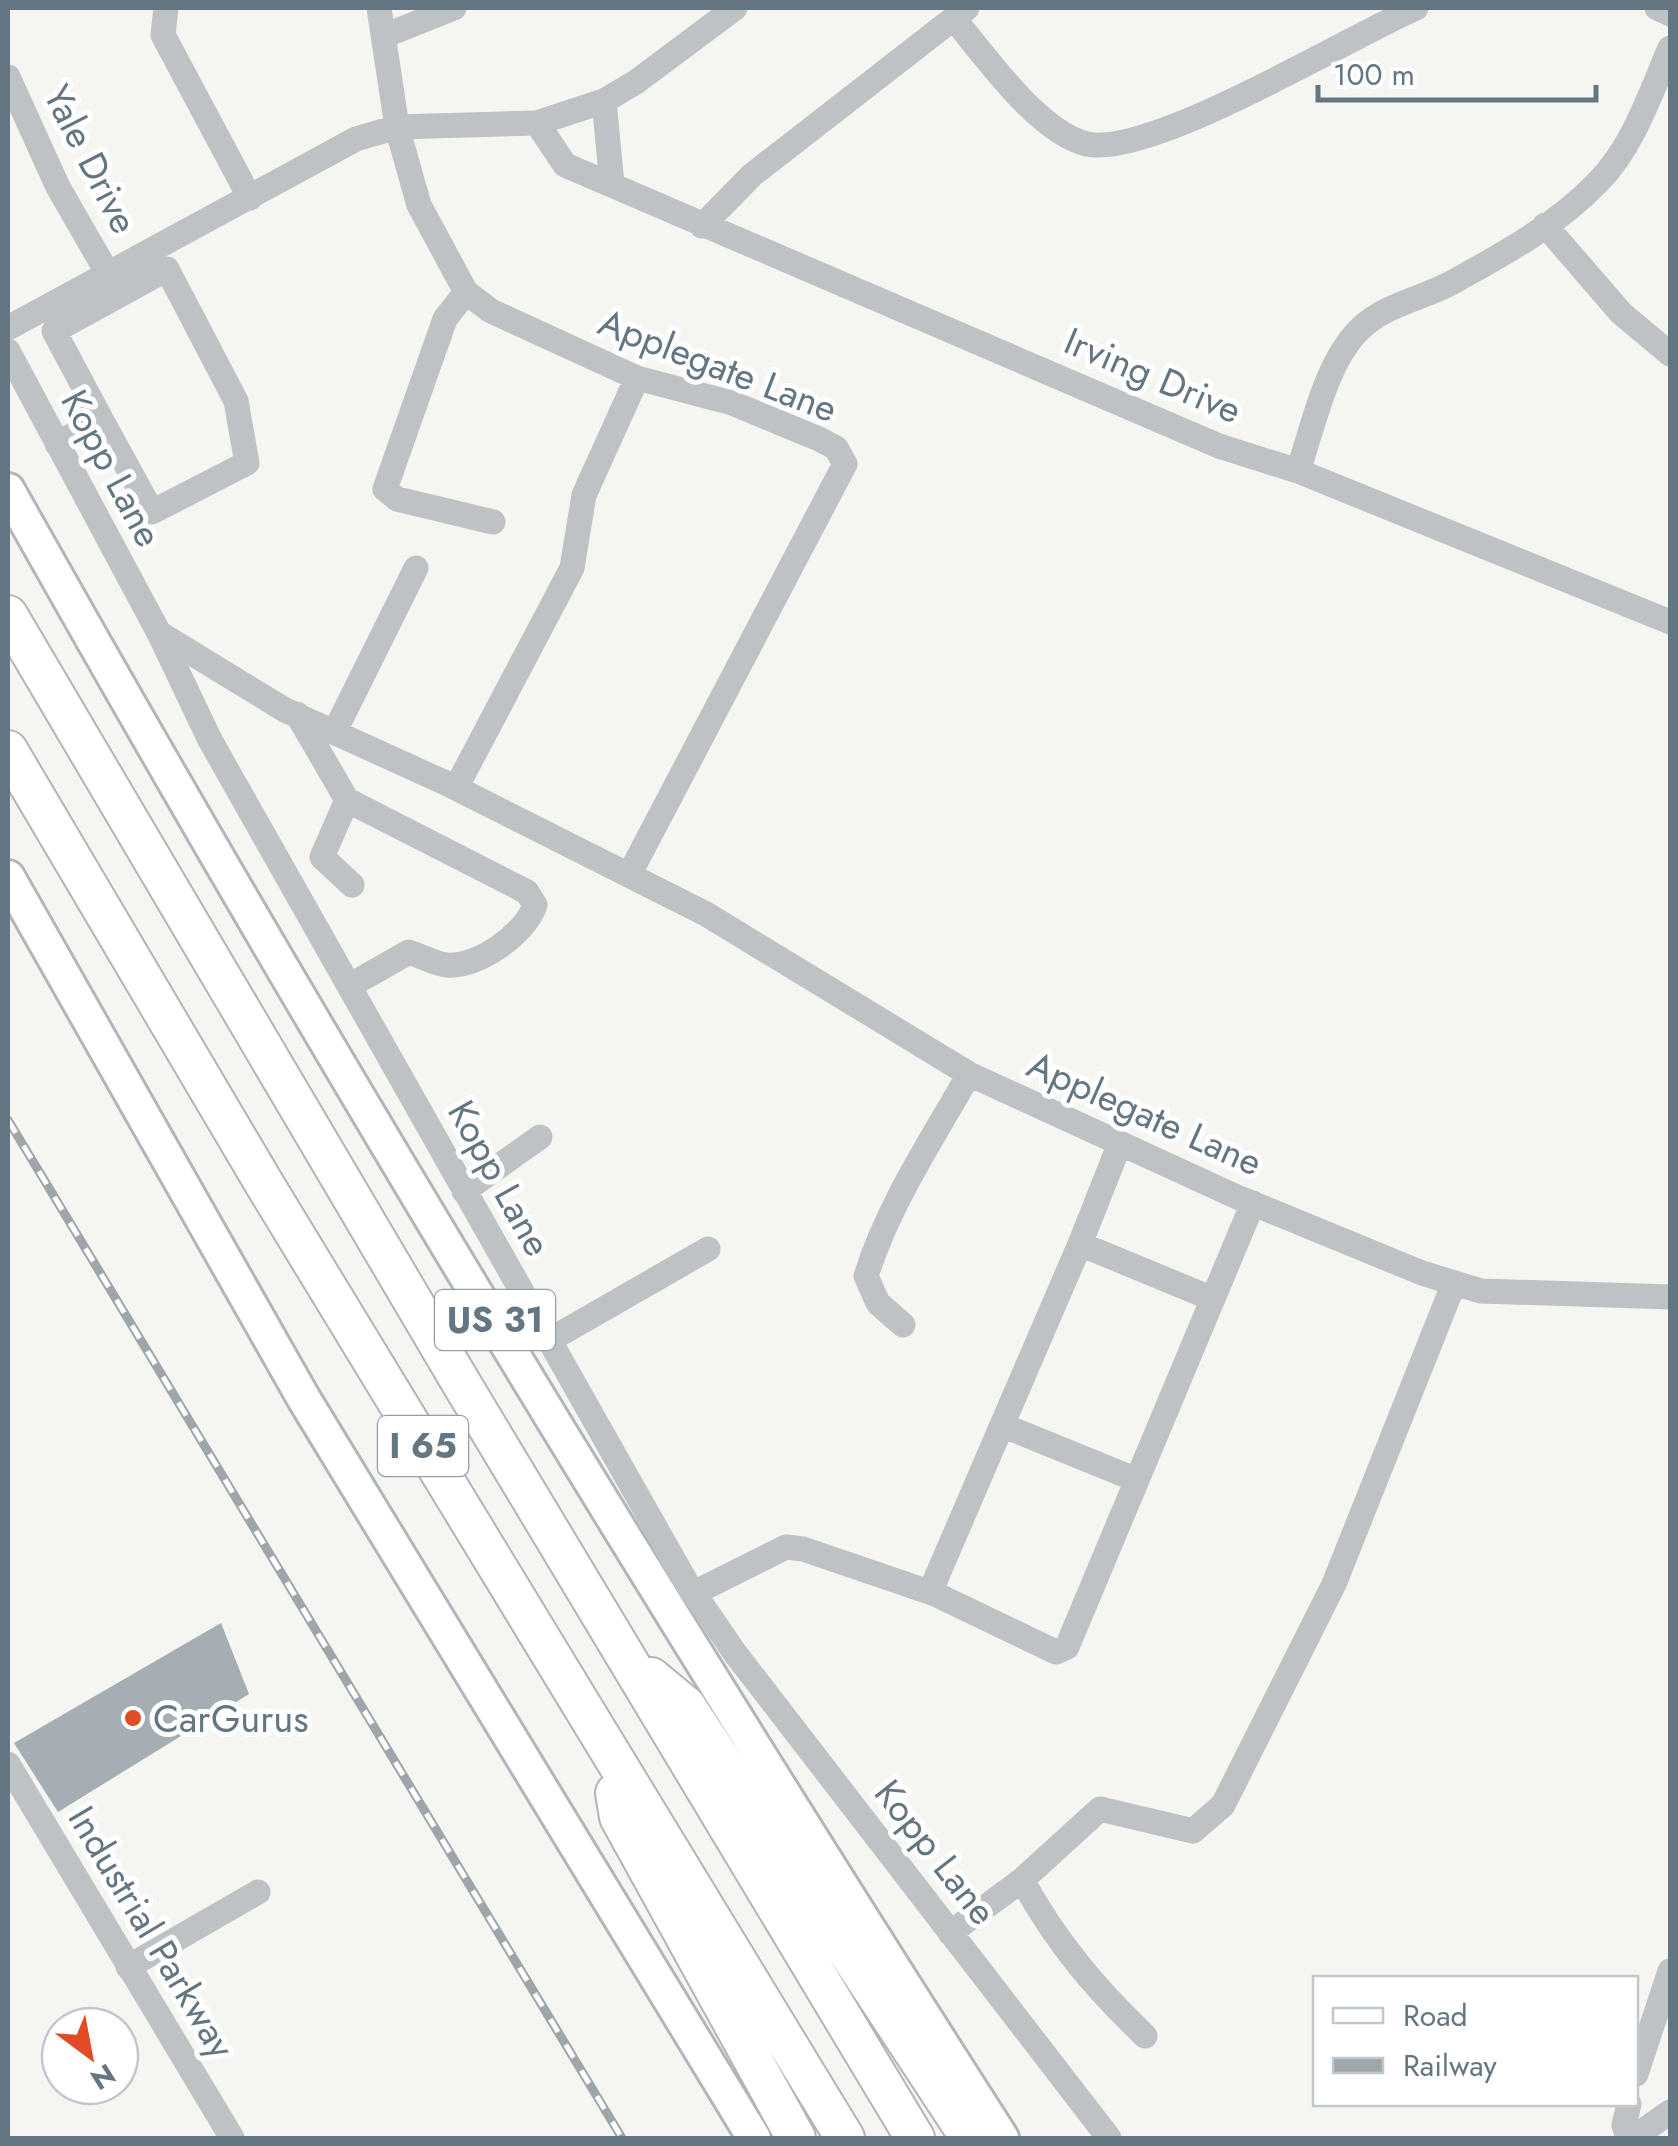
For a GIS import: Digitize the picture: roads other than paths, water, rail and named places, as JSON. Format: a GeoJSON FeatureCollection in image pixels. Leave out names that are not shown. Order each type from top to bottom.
{"type":"FeatureCollection","features":[{"type":"Feature","properties":{"kind":"highway","name":"I 65"},"geometry":{"type":"LineString","coordinates":[[8,614],[915,2138]]}},
{"type":"Feature","properties":{"kind":"highway","name":"I 65"},"geometry":{"type":"LineString","coordinates":[[8,750],[606,1747],[846,2138]]}},
{"type":"Feature","properties":{"kind":"highway"},"geometry":{"type":"LineString","coordinates":[[624,1654],[686,1706],[970,2138]]}},
{"type":"Feature","properties":{"kind":"highway"},"geometry":{"type":"LineString","coordinates":[[606,1747],[619,1817],[796,2138]]}},
{"type":"Feature","properties":{"kind":"main road","name":"US 31"},"geometry":{"type":"LineString","coordinates":[[8,490],[234,890],[773,1780],[1002,2138]]}},
{"type":"Feature","properties":{"kind":"main road"},"geometry":{"type":"LineString","coordinates":[[8,877],[304,1399],[754,2138]]}},
{"type":"Feature","properties":{"kind":"street"},"geometry":{"type":"LineString","coordinates":[[166,8],[163,36],[250,198]]}},
{"type":"Feature","properties":{"kind":"street","name":"Applegate Lane"},"geometry":{"type":"LineString","coordinates":[[380,8],[398,127],[419,205],[466,292],[490,310],[638,378],[732,402],[820,439],[836,448],[845,464],[629,876]]}},
{"type":"Feature","properties":{"kind":"street"},"geometry":{"type":"LineString","coordinates":[[384,36],[454,8]]}},
{"type":"Feature","properties":{"kind":"street"},"geometry":{"type":"LineString","coordinates":[[8,328],[356,138],[398,127],[537,122],[604,101],[736,8]]}},
{"type":"Feature","properties":{"kind":"street"},"geometry":{"type":"LineString","coordinates":[[1657,8],[1670,14]]}},
{"type":"Feature","properties":{"kind":"street"},"geometry":{"type":"LineString","coordinates":[[702,226],[752,175],[961,14],[1047,122],[1086,144],[1126,144],[1238,98],[1404,10]]}},
{"type":"Feature","properties":{"kind":"street"},"geometry":{"type":"LineString","coordinates":[[1298,471],[1332,376],[1357,332],[1390,307],[1439,290],[1518,246],[1600,182],[1636,126],[1670,48]]}},
{"type":"Feature","properties":{"kind":"street","name":"Yale Drive"},"geometry":{"type":"LineString","coordinates":[[8,77],[58,188],[108,274]]}},
{"type":"Feature","properties":{"kind":"street"},"geometry":{"type":"LineString","coordinates":[[604,101],[612,184]]}},
{"type":"Feature","properties":{"kind":"street","name":"Irving Drive"},"geometry":{"type":"LineString","coordinates":[[537,122],[565,166],[1219,446],[1298,471],[1670,622]]}},
{"type":"Feature","properties":{"kind":"street"},"geometry":{"type":"LineString","coordinates":[[1545,225],[1622,313],[1670,354]]}},
{"type":"Feature","properties":{"kind":"street"},"geometry":{"type":"LineString","coordinates":[[167,269],[236,401],[247,463],[152,512],[101,420],[54,332],[167,269]]}},
{"type":"Feature","properties":{"kind":"street"},"geometry":{"type":"LineString","coordinates":[[466,292],[445,319],[385,489],[396,499],[493,522]]}},
{"type":"Feature","properties":{"kind":"street","name":"Kopp Lane"},"geometry":{"type":"LineString","coordinates":[[8,352],[159,633],[210,740],[694,1593],[734,1653],[1108,2138]]}},
{"type":"Feature","properties":{"kind":"street"},"geometry":{"type":"LineString","coordinates":[[456,788],[572,568],[584,495],[638,378]]}},
{"type":"Feature","properties":{"kind":"street"},"geometry":{"type":"LineString","coordinates":[[57,444],[101,420]]}},
{"type":"Feature","properties":{"kind":"street"},"geometry":{"type":"LineString","coordinates":[[335,731],[416,568]]}},
{"type":"Feature","properties":{"kind":"street","name":"Applegate Lane"},"geometry":{"type":"LineString","coordinates":[[159,633],[297,714],[456,788],[706,914],[969,1074],[1252,1204],[1481,1290],[1670,1297]]}},
{"type":"Feature","properties":{"kind":"street"},"geometry":{"type":"LineString","coordinates":[[297,714],[347,800],[527,892],[535,905],[531,916],[489,953],[466,964],[445,965],[409,952],[349,986]]}},
{"type":"Feature","properties":{"kind":"street"},"geometry":{"type":"LineString","coordinates":[[286,874],[322,858],[347,800]]}},
{"type":"Feature","properties":{"kind":"street"},"geometry":{"type":"LineString","coordinates":[[322,858],[352,886]]}},
{"type":"Feature","properties":{"kind":"street"},"geometry":{"type":"LineString","coordinates":[[903,1325],[878,1303],[866,1276],[877,1243],[916,1162],[969,1074]]}},
{"type":"Feature","properties":{"kind":"street"},"geometry":{"type":"LineString","coordinates":[[464,1191],[540,1138]]}},
{"type":"Feature","properties":{"kind":"street"},"geometry":{"type":"LineString","coordinates":[[935,1594],[934,1584],[1120,1144]]}},
{"type":"Feature","properties":{"kind":"street"},"geometry":{"type":"LineString","coordinates":[[694,1593],[786,1547],[804,1548],[935,1594],[1056,1652],[1067,1647],[1252,1204]]}},
{"type":"Feature","properties":{"kind":"street"},"geometry":{"type":"LineString","coordinates":[[1080,1244],[1213,1299]]}},
{"type":"Feature","properties":{"kind":"street"},"geometry":{"type":"LineString","coordinates":[[548,1341],[708,1249]]}},
{"type":"Feature","properties":{"kind":"street"},"geometry":{"type":"LineString","coordinates":[[950,1932],[1022,1880],[1100,1809],[1193,1831],[1223,1805],[1334,1584],[1454,1282]]}},
{"type":"Feature","properties":{"kind":"street"},"geometry":{"type":"LineString","coordinates":[[1002,1425],[1137,1480]]}},
{"type":"Feature","properties":{"kind":"street","name":"Industrial Parkway"},"geometry":{"type":"LineString","coordinates":[[12,1780],[232,2138]]}},
{"type":"Feature","properties":{"kind":"street"},"geometry":{"type":"LineString","coordinates":[[1022,1880],[1052,1933],[1088,1982],[1145,2036]]}},
{"type":"Feature","properties":{"kind":"street"},"geometry":{"type":"LineString","coordinates":[[128,1967],[258,1892]]}},
{"type":"Feature","properties":{"kind":"street"},"geometry":{"type":"LineString","coordinates":[[1638,2068],[1670,1971]]}},
{"type":"Feature","properties":{"kind":"street"},"geometry":{"type":"LineString","coordinates":[[1628,2106],[1624,2125],[1631,2138],[1670,2112]]}},
{"type":"Feature","properties":{"kind":"railway"},"geometry":{"type":"LineString","coordinates":[[8,1120],[622,2138]]}},
{"type":"Feature","properties":{"kind":"place","name":"CarGurus"},"geometry":{"type":"Point","coordinates":[133,1718]}}]}
